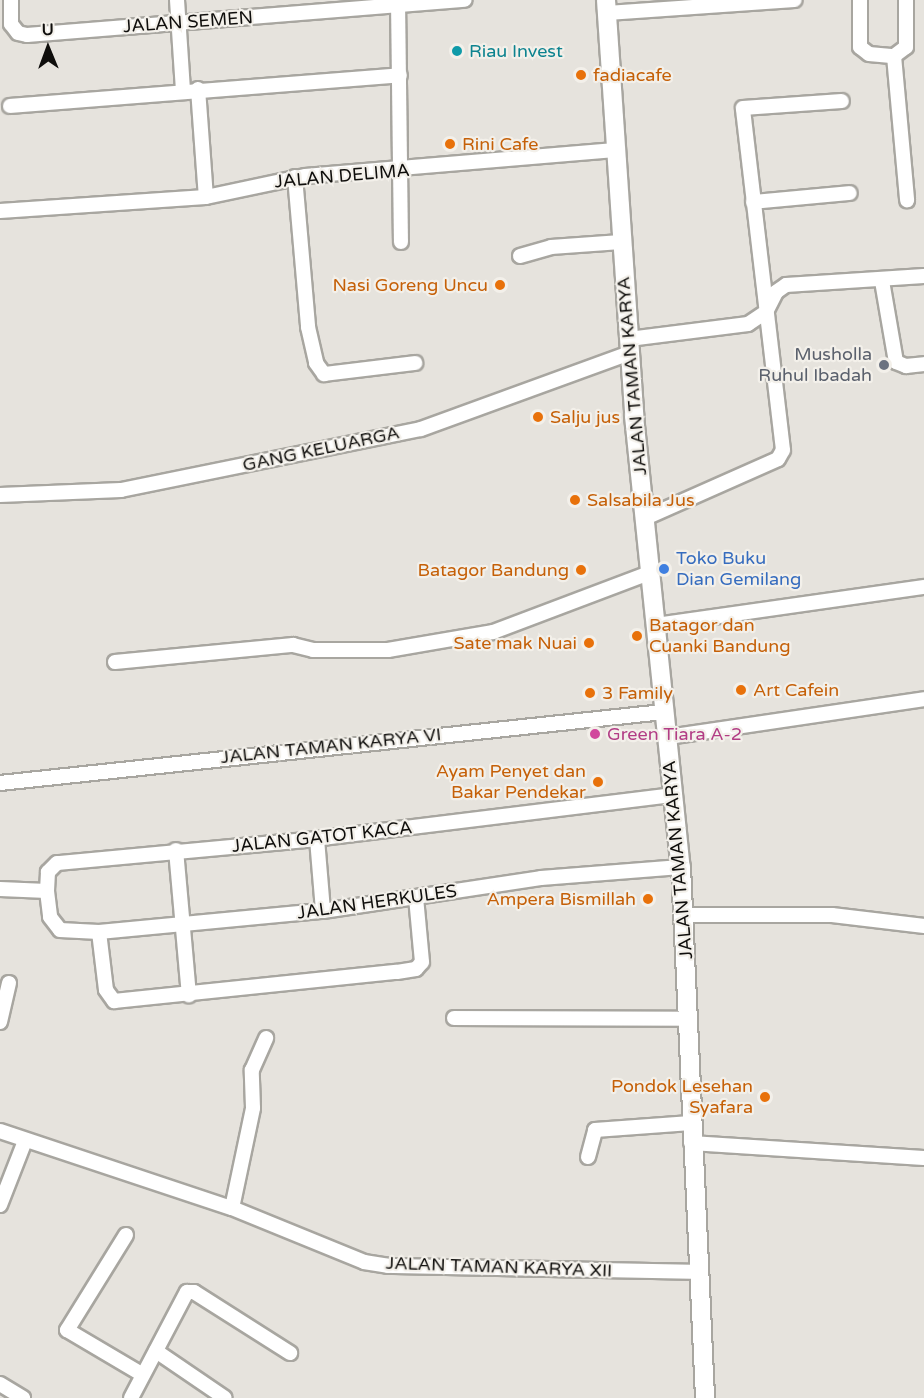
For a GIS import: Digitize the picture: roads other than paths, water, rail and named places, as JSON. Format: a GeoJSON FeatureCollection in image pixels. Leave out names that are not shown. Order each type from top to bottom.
{"type":"FeatureCollection","features":[{"type":"Feature","properties":{"kind":"street","name":"JALAN SEMEN"},"geometry":{"type":"LineString","coordinates":[[11,0],[11,24],[18,33],[465,0]]}},
{"type":"Feature","properties":{"kind":"street"},"geometry":{"type":"LineString","coordinates":[[177,0],[183,90]]}},
{"type":"Feature","properties":{"kind":"street"},"geometry":{"type":"LineString","coordinates":[[607,7],[795,0]]}},
{"type":"Feature","properties":{"kind":"street"},"geometry":{"type":"LineString","coordinates":[[860,0],[860,47],[869,54],[894,56],[906,47],[906,0]]}},
{"type":"Feature","properties":{"kind":"street"},"geometry":{"type":"LineString","coordinates":[[398,4],[401,242]]}},
{"type":"Feature","properties":{"kind":"street","name":"JALAN TAMAN KARYA"},"geometry":{"type":"LineString","coordinates":[[607,7],[614,150],[649,573],[685,915],[691,1143],[705,1398]]}},
{"type":"Feature","properties":{"kind":"street"},"geometry":{"type":"LineString","coordinates":[[894,56],[907,200]]}},
{"type":"Feature","properties":{"kind":"street"},"geometry":{"type":"LineString","coordinates":[[10,106],[183,90],[400,75]]}},
{"type":"Feature","properties":{"kind":"street"},"geometry":{"type":"LineString","coordinates":[[198,89],[206,197]]}},
{"type":"Feature","properties":{"kind":"street"},"geometry":{"type":"LineString","coordinates":[[645,518],[778,459],[783,450],[743,108],[842,101]]}},
{"type":"Feature","properties":{"kind":"street","name":"JALAN DELIMA"},"geometry":{"type":"LineString","coordinates":[[0,211],[206,197],[295,177],[400,171],[614,150]]}},
{"type":"Feature","properties":{"kind":"street"},"geometry":{"type":"LineString","coordinates":[[295,177],[308,327],[316,363],[324,374],[415,363]]}},
{"type":"Feature","properties":{"kind":"street"},"geometry":{"type":"LineString","coordinates":[[753,202],[850,193]]}},
{"type":"Feature","properties":{"kind":"street"},"geometry":{"type":"LineString","coordinates":[[520,256],[550,248],[621,242]]}},
{"type":"Feature","properties":{"kind":"street"},"geometry":{"type":"LineString","coordinates":[[766,312],[776,291],[786,285],[882,281],[924,276]]}},
{"type":"Feature","properties":{"kind":"street"},"geometry":{"type":"LineString","coordinates":[[882,281],[896,362],[906,366],[924,364]]}},
{"type":"Feature","properties":{"kind":"street","name":"GANG KELUARGA"},"geometry":{"type":"LineString","coordinates":[[0,495],[121,490],[421,429],[630,346],[748,324],[766,312]]}},
{"type":"Feature","properties":{"kind":"street"},"geometry":{"type":"LineString","coordinates":[[115,662],[293,645],[313,650],[388,650],[493,632],[649,573]]}},
{"type":"Feature","properties":{"kind":"street"},"geometry":{"type":"LineString","coordinates":[[656,625],[924,587]]}},
{"type":"Feature","properties":{"kind":"street"},"geometry":{"type":"LineString","coordinates":[[668,737],[924,699]]}},
{"type":"Feature","properties":{"kind":"street","name":"JALAN TAMAN KARYA VI"},"geometry":{"type":"LineString","coordinates":[[0,783],[663,712]]}},
{"type":"Feature","properties":{"kind":"street","name":"JALAN GATOT KACA"},"geometry":{"type":"LineString","coordinates":[[72,933],[60,930],[50,917],[47,891],[48,872],[57,863],[176,850],[317,839],[673,795]]}},
{"type":"Feature","properties":{"kind":"street"},"geometry":{"type":"LineString","coordinates":[[317,839],[323,911]]}},
{"type":"Feature","properties":{"kind":"street"},"geometry":{"type":"LineString","coordinates":[[176,850],[189,995]]}},
{"type":"Feature","properties":{"kind":"street","name":"JALAN HERKULES"},"geometry":{"type":"LineString","coordinates":[[72,933],[323,911],[541,878],[681,867]]}},
{"type":"Feature","properties":{"kind":"street"},"geometry":{"type":"LineString","coordinates":[[0,889],[47,891]]}},
{"type":"Feature","properties":{"kind":"street"},"geometry":{"type":"LineString","coordinates":[[99,932],[110,999],[189,995],[420,967],[416,897]]}},
{"type":"Feature","properties":{"kind":"street"},"geometry":{"type":"LineString","coordinates":[[685,915],[832,915],[924,926]]}},
{"type":"Feature","properties":{"kind":"street"},"geometry":{"type":"LineString","coordinates":[[0,1022],[9,983]]}},
{"type":"Feature","properties":{"kind":"street"},"geometry":{"type":"LineString","coordinates":[[454,1018],[688,1019]]}},
{"type":"Feature","properties":{"kind":"street"},"geometry":{"type":"LineString","coordinates":[[232,1208],[253,1108],[252,1070],[266,1038]]}},
{"type":"Feature","properties":{"kind":"street"},"geometry":{"type":"LineString","coordinates":[[588,1157],[595,1130],[691,1123]]}},
{"type":"Feature","properties":{"kind":"street","name":"JALAN TAMAN KARYA XII"},"geometry":{"type":"LineString","coordinates":[[0,1131],[232,1208],[341,1255],[388,1266],[697,1272]]}},
{"type":"Feature","properties":{"kind":"street"},"geometry":{"type":"LineString","coordinates":[[0,1205],[25,1141]]}},
{"type":"Feature","properties":{"kind":"street"},"geometry":{"type":"LineString","coordinates":[[691,1143],[924,1158]]}},
{"type":"Feature","properties":{"kind":"street"},"geometry":{"type":"LineString","coordinates":[[126,1235],[67,1330],[143,1375]]}},
{"type":"Feature","properties":{"kind":"street"},"geometry":{"type":"LineString","coordinates":[[131,1398],[182,1298],[190,1291],[290,1353]]}},
{"type":"Feature","properties":{"kind":"street"},"geometry":{"type":"LineString","coordinates":[[156,1352],[225,1398]]}},
{"type":"Feature","properties":{"kind":"street"},"geometry":{"type":"LineString","coordinates":[[0,1384],[23,1398]]}},
{"type":"Feature","properties":{"kind":"place","name":"Riau Invest"},"geometry":{"type":"Point","coordinates":[457,51]}},
{"type":"Feature","properties":{"kind":"place","name":"fadiacafe"},"geometry":{"type":"Point","coordinates":[581,75]}},
{"type":"Feature","properties":{"kind":"place","name":"Rini Cafe"},"geometry":{"type":"Point","coordinates":[450,144]}},
{"type":"Feature","properties":{"kind":"place","name":"Nasi Goreng Uncu"},"geometry":{"type":"Point","coordinates":[500,285]}},
{"type":"Feature","properties":{"kind":"place","name":"Musholla Ruhul Ibadah"},"geometry":{"type":"Point","coordinates":[884,365]}},
{"type":"Feature","properties":{"kind":"place","name":"Salju jus"},"geometry":{"type":"Point","coordinates":[538,417]}},
{"type":"Feature","properties":{"kind":"place","name":"Salsabila Jus"},"geometry":{"type":"Point","coordinates":[575,500]}},
{"type":"Feature","properties":{"kind":"place","name":"Toko Buku Dian Gemilang"},"geometry":{"type":"Point","coordinates":[664,569]}},
{"type":"Feature","properties":{"kind":"place","name":"Batagor Bandung"},"geometry":{"type":"Point","coordinates":[581,570]}},
{"type":"Feature","properties":{"kind":"place","name":"Batagor dan Cuanki Bandung"},"geometry":{"type":"Point","coordinates":[637,636]}},
{"type":"Feature","properties":{"kind":"place","name":"Sate mak Nuai"},"geometry":{"type":"Point","coordinates":[589,643]}},
{"type":"Feature","properties":{"kind":"place","name":"Art Cafein"},"geometry":{"type":"Point","coordinates":[741,690]}},
{"type":"Feature","properties":{"kind":"place","name":"3 Family"},"geometry":{"type":"Point","coordinates":[590,693]}},
{"type":"Feature","properties":{"kind":"place","name":"Green Tiara A-2"},"geometry":{"type":"Point","coordinates":[595,734]}},
{"type":"Feature","properties":{"kind":"place","name":"Ayam Penyet dan Bakar Pendekar"},"geometry":{"type":"Point","coordinates":[598,782]}},
{"type":"Feature","properties":{"kind":"place","name":"Ampera Bismillah"},"geometry":{"type":"Point","coordinates":[648,899]}},
{"type":"Feature","properties":{"kind":"place","name":"Pondok Lesehan Syafara"},"geometry":{"type":"Point","coordinates":[765,1097]}}]}
